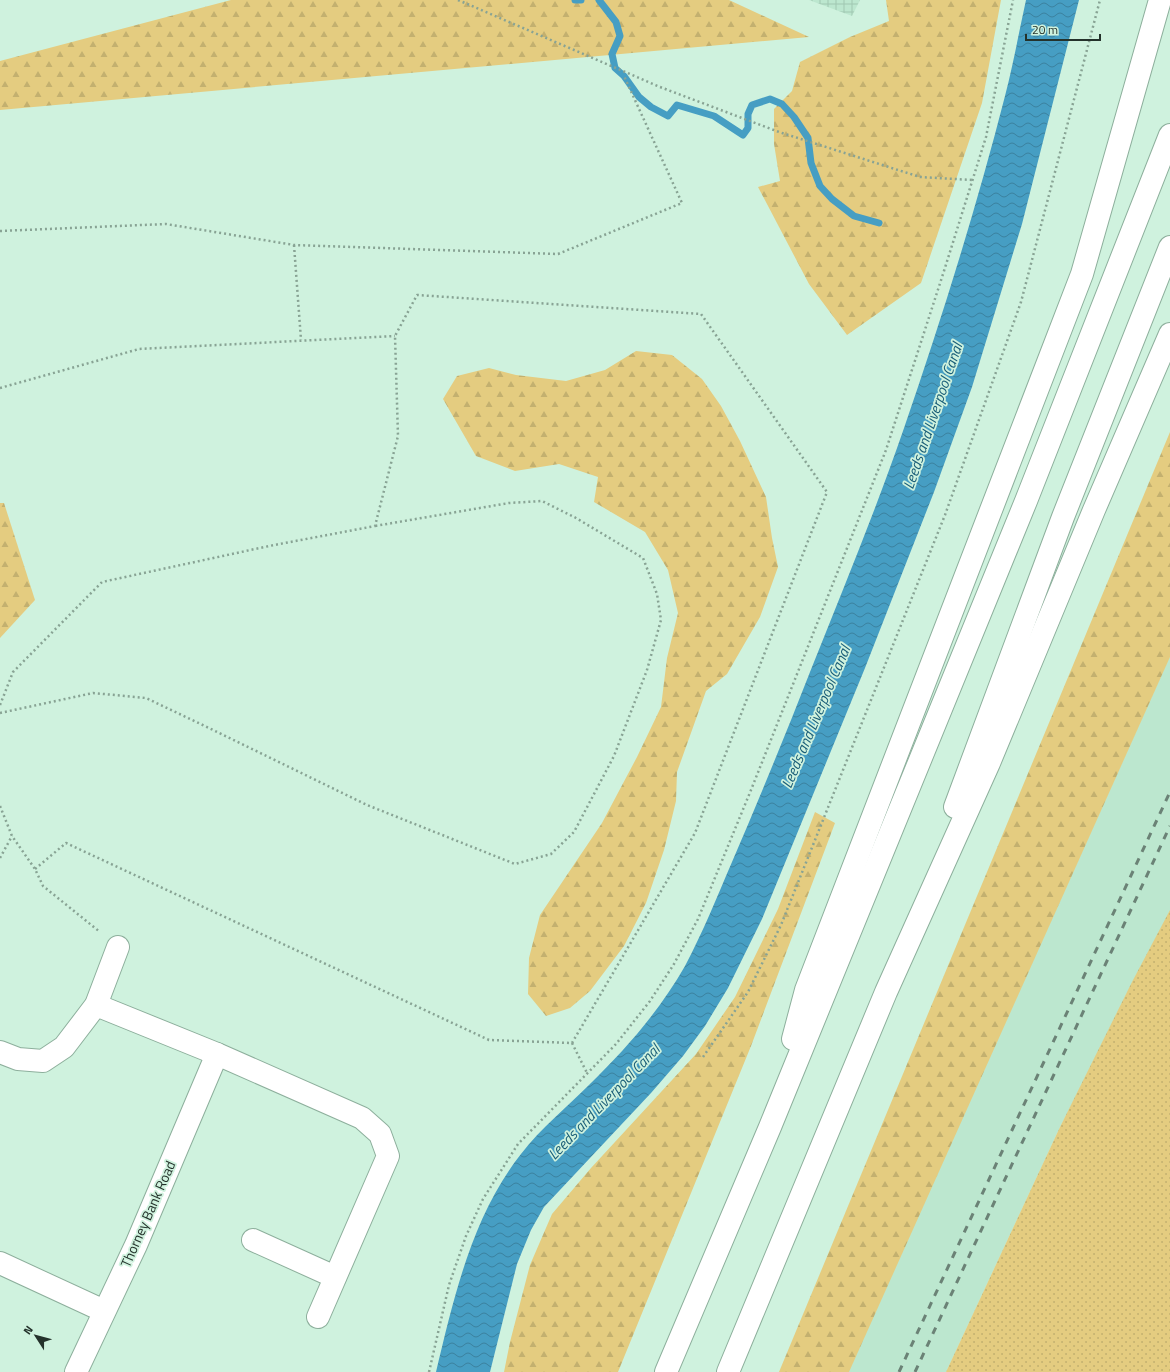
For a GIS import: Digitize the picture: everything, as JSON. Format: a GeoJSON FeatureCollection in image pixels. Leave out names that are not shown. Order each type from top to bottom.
{"type":"FeatureCollection","features":[{"type":"Feature","properties":{"kind":"main road"},"geometry":{"type":"LineString","coordinates":[[770,1127],[806,990],[1082,274],[1160,0]]}},
{"type":"Feature","properties":{"kind":"main road"},"geometry":{"type":"LineString","coordinates":[[666,1372],[770,1127],[1026,500],[1170,135]]}},
{"type":"Feature","properties":{"kind":"main road"},"geometry":{"type":"LineString","coordinates":[[886,992],[1063,517],[1170,247]]}},
{"type":"Feature","properties":{"kind":"main road"},"geometry":{"type":"LineString","coordinates":[[728,1372],[886,992],[989,763],[1094,510],[1170,334]]}},
{"type":"Feature","properties":{"kind":"main road"},"geometry":{"type":"LineString","coordinates":[[0,1052],[18,1059],[43,1061],[64,1047],[96,1005],[118,947]]}},
{"type":"Feature","properties":{"kind":"main road"},"geometry":{"type":"LineString","coordinates":[[96,1005],[217,1054],[362,1118],[380,1134],[388,1156],[318,1317]]}},
{"type":"Feature","properties":{"kind":"main road","name":"Thorney Bank Road"},"geometry":{"type":"LineString","coordinates":[[76,1372],[136,1245],[217,1054]]}},
{"type":"Feature","properties":{"kind":"main road"},"geometry":{"type":"LineString","coordinates":[[253,1240],[335,1278]]}},
{"type":"Feature","properties":{"kind":"main road"},"geometry":{"type":"LineString","coordinates":[[0,1263],[104,1311]]}},
{"type":"Feature","properties":{"kind":"path"},"geometry":{"type":"LineString","coordinates":[[458,0],[660,87],[779,132],[920,177],[972,180]]}},
{"type":"Feature","properties":{"kind":"path"},"geometry":{"type":"LineString","coordinates":[[429,1372],[449,1286],[466,1236],[483,1198],[518,1144],[616,1044],[650,1002],[674,964],[698,919],[754,783],[886,450],[986,137],[1013,0]]}},
{"type":"Feature","properties":{"kind":"path"},"geometry":{"type":"LineString","coordinates":[[703,1057],[748,992],[781,925],[945,515],[1021,302],[1100,0]]}},
{"type":"Feature","properties":{"kind":"path"},"geometry":{"type":"LineString","coordinates":[[0,231],[166,224],[294,245],[558,254],[682,204],[624,76]]}},
{"type":"Feature","properties":{"kind":"path"},"geometry":{"type":"LineString","coordinates":[[294,245],[301,340]]}},
{"type":"Feature","properties":{"kind":"path"},"geometry":{"type":"LineString","coordinates":[[375,526],[398,436],[395,336],[417,295],[701,314],[828,492],[695,833],[572,1043]]}},
{"type":"Feature","properties":{"kind":"path"},"geometry":{"type":"LineString","coordinates":[[0,388],[139,349],[395,336]]}},
{"type":"Feature","properties":{"kind":"path"},"geometry":{"type":"LineString","coordinates":[[0,705],[13,672],[102,582],[269,546],[508,503],[542,501],[576,518],[643,558],[657,594],[661,620],[647,670],[614,756],[574,832],[551,854],[515,864],[367,806],[146,698],[92,693],[0,713]]}},
{"type":"Feature","properties":{"kind":"path"},"geometry":{"type":"LineString","coordinates":[[0,806],[12,836],[35,869],[43,886],[118,947]]}},
{"type":"Feature","properties":{"kind":"path"},"geometry":{"type":"LineString","coordinates":[[0,858],[12,836]]}},
{"type":"Feature","properties":{"kind":"path"},"geometry":{"type":"LineString","coordinates":[[35,869],[66,844],[489,1040],[572,1043]]}},
{"type":"Feature","properties":{"kind":"path"},"geometry":{"type":"LineString","coordinates":[[572,1043],[587,1073]]}},
{"type":"Feature","properties":{"kind":"shaded area"},"geometry":{"type":"Polygon","coordinates":[[[809,0],[860,0],[852,16],[809,0]]]}},
{"type":"Feature","properties":{"kind":"shaded area"},"geometry":{"type":"Polygon","coordinates":[[[1170,656],[1170,912],[1060,1127],[946,1372],[848,1372],[1170,656]]]}},
{"type":"Feature","properties":{"kind":"green space"},"geometry":{"type":"Polygon","coordinates":[[[231,0],[729,0],[809,37],[0,110],[0,61],[231,0]]]}},
{"type":"Feature","properties":{"kind":"green space"},"geometry":{"type":"Polygon","coordinates":[[[886,0],[1001,0],[982,103],[921,283],[847,335],[809,284],[758,187],[780,181],[774,144],[774,109],[792,91],[800,62],[850,37],[889,21],[886,0]]]}},
{"type":"Feature","properties":{"kind":"green space"},"geometry":{"type":"Polygon","coordinates":[[[636,351],[672,355],[702,379],[721,406],[740,441],[766,497],[778,567],[760,617],[727,674],[706,691],[677,772],[676,801],[664,850],[646,903],[624,946],[590,991],[570,1008],[546,1016],[528,994],[529,958],[540,915],[602,823],[637,757],[661,707],[667,658],[678,613],[668,570],[645,532],[594,502],[598,477],[559,464],[515,471],[476,456],[443,399],[457,376],[489,368],[516,375],[566,381],[605,370],[636,351]]]}},
{"type":"Feature","properties":{"kind":"green space"},"geometry":{"type":"Polygon","coordinates":[[[1170,432],[1170,657],[849,1372],[779,1372],[1170,432]]]}},
{"type":"Feature","properties":{"kind":"green space"},"geometry":{"type":"Polygon","coordinates":[[[0,503],[4,503],[35,600],[0,638],[0,503]]]}},
{"type":"Feature","properties":{"kind":"green space"},"geometry":{"type":"Polygon","coordinates":[[[815,812],[835,823],[751,1046],[618,1372],[504,1372],[510,1342],[530,1265],[552,1214],[591,1168],[696,1054],[735,997],[778,909],[815,812]]]}},
{"type":"Feature","properties":{"kind":"green space"},"geometry":{"type":"Polygon","coordinates":[[[1170,910],[1170,1372],[946,1372],[1060,1127],[1132,982],[1170,910]]]}},
{"type":"Feature","properties":{"kind":"water","name":"Leeds and Liverpool Canal"},"geometry":{"type":"Polygon","coordinates":[[[1026,0],[1079,0],[1022,224],[972,387],[934,492],[865,668],[762,919],[728,988],[705,1026],[683,1056],[651,1093],[544,1207],[531,1230],[517,1264],[490,1372],[436,1372],[450,1315],[467,1258],[477,1230],[504,1178],[537,1135],[617,1057],[665,998],[685,966],[715,901],[772,767],[846,582],[903,431],[931,348],[982,181],[1008,84],[1026,0]]]}},
{"type":"Feature","properties":{"kind":"waterway"},"geometry":{"type":"LineString","coordinates":[[575,0],[581,0]]}},
{"type":"Feature","properties":{"kind":"waterway"},"geometry":{"type":"LineString","coordinates":[[599,0],[616,22],[620,36],[612,54],[615,68],[624,76],[639,97],[651,107],[668,116],[677,105],[714,116],[743,135],[748,128],[748,114],[752,105],[770,99],[782,104],[794,117],[808,138],[811,163],[820,186],[832,199],[854,216],[879,223]]}},
{"type":"Feature","properties":{"kind":"railway"},"geometry":{"type":"LineString","coordinates":[[899,1372],[1170,792]]}},
{"type":"Feature","properties":{"kind":"railway"},"geometry":{"type":"LineString","coordinates":[[915,1372],[1170,826]]}}]}
